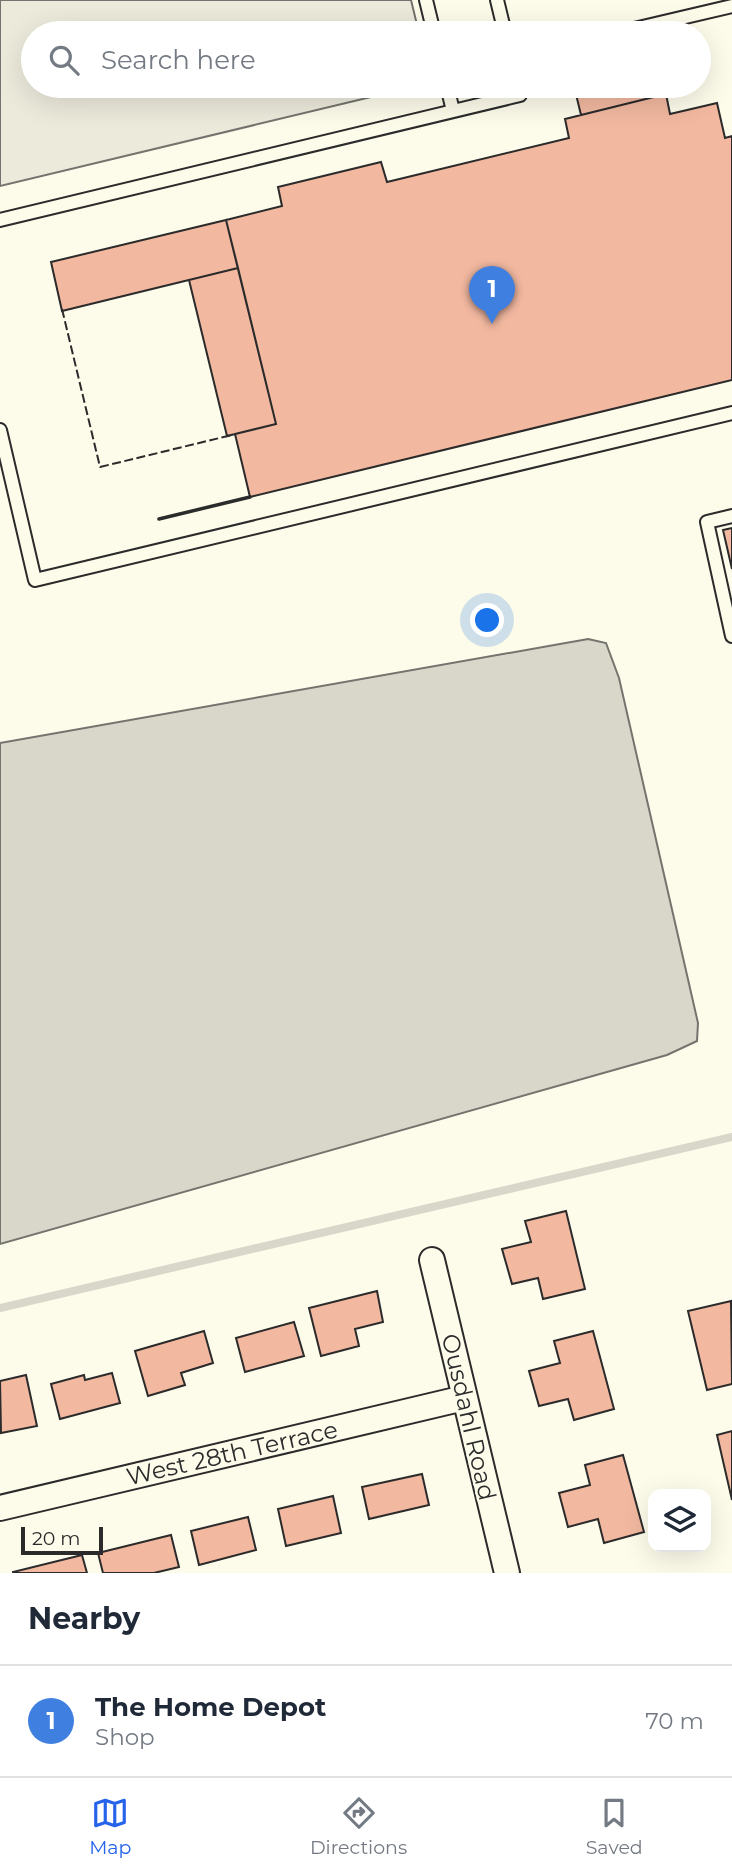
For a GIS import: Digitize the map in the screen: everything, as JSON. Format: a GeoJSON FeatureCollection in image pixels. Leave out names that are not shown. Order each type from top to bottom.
{"type":"FeatureCollection","features":[{"type":"Feature","properties":{"kind":"street","name":"Ousdahl Road"},"geometry":{"type":"LineString","coordinates":[[432,1260],[507,1573]]}},
{"type":"Feature","properties":{"kind":"street","name":"West 28th Terrace"},"geometry":{"type":"LineString","coordinates":[[0,1508],[464,1398]]}},
{"type":"Feature","properties":{"kind":"lane"},"geometry":{"type":"LineString","coordinates":[[426,0],[431,21]]}},
{"type":"Feature","properties":{"kind":"lane"},"geometry":{"type":"LineString","coordinates":[[497,0],[502,21]]}},
{"type":"Feature","properties":{"kind":"lane"},"geometry":{"type":"LineString","coordinates":[[668,21],[732,6]]}},
{"type":"Feature","properties":{"kind":"lane"},"geometry":{"type":"LineString","coordinates":[[450,98],[453,111]]}},
{"type":"Feature","properties":{"kind":"lane"},"geometry":{"type":"LineString","coordinates":[[0,220],[507,98]]}},
{"type":"Feature","properties":{"kind":"lane"},"geometry":{"type":"LineString","coordinates":[[0,430],[35,580],[732,413]]}},
{"type":"Feature","properties":{"kind":"lane"},"geometry":{"type":"LineString","coordinates":[[732,516],[706,522],[732,636]]}},
{"type":"Feature","properties":{"kind":"shaded area"},"geometry":{"type":"Polygon","coordinates":[[[0,0],[411,0],[416,21],[21,21],[21,98],[367,98],[0,186],[0,0]]]}},
{"type":"Feature","properties":{"kind":"shaded area"},"geometry":{"type":"Polygon","coordinates":[[[588,639],[606,643],[619,678],[698,1023],[697,1041],[667,1055],[0,1244],[0,743],[588,639]]]}},
{"type":"Feature","properties":{"kind":"building"},"geometry":{"type":"Polygon","coordinates":[[[577,98],[650,98],[581,115],[577,98]]]}},
{"type":"Feature","properties":{"kind":"building"},"geometry":{"type":"Polygon","coordinates":[[[650,98],[667,98],[670,114],[717,103],[725,138],[732,136],[732,380],[250,497],[235,434],[276,424],[226,220],[282,206],[278,187],[381,162],[387,182],[569,138],[565,119],[650,98]]]}},
{"type":"Feature","properties":{"kind":"building"},"geometry":{"type":"Polygon","coordinates":[[[226,220],[238,268],[62,311],[51,262],[226,220]]]}},
{"type":"Feature","properties":{"kind":"building"},"geometry":{"type":"Polygon","coordinates":[[[238,268],[276,424],[227,436],[189,280],[238,268]]]}},
{"type":"Feature","properties":{"kind":"building"},"geometry":{"type":"Polygon","coordinates":[[[732,528],[732,569],[723,530],[732,528]]]}},
{"type":"Feature","properties":{"kind":"building"},"geometry":{"type":"Polygon","coordinates":[[[566,1211],[585,1289],[543,1299],[538,1278],[512,1284],[502,1249],[531,1242],[525,1221],[566,1211]]]}},
{"type":"Feature","properties":{"kind":"building"},"geometry":{"type":"Polygon","coordinates":[[[377,1291],[383,1322],[355,1329],[359,1346],[321,1356],[309,1308],[377,1291]]]}},
{"type":"Feature","properties":{"kind":"building"},"geometry":{"type":"Polygon","coordinates":[[[731,1301],[732,1384],[707,1390],[688,1311],[731,1301]]]}},
{"type":"Feature","properties":{"kind":"building"},"geometry":{"type":"Polygon","coordinates":[[[294,1322],[304,1356],[245,1372],[236,1338],[294,1322]]]}},
{"type":"Feature","properties":{"kind":"building"},"geometry":{"type":"Polygon","coordinates":[[[204,1331],[213,1363],[181,1373],[185,1385],[148,1396],[135,1351],[204,1331]]]}},
{"type":"Feature","properties":{"kind":"building"},"geometry":{"type":"Polygon","coordinates":[[[593,1331],[614,1409],[574,1420],[568,1399],[539,1406],[529,1371],[560,1363],[554,1341],[593,1331]]]}},
{"type":"Feature","properties":{"kind":"building"},"geometry":{"type":"Polygon","coordinates":[[[112,1373],[120,1403],[60,1419],[51,1384],[84,1375],[85,1380],[112,1373]]]}},
{"type":"Feature","properties":{"kind":"building"},"geometry":{"type":"Polygon","coordinates":[[[26,1375],[37,1426],[1,1433],[0,1381],[26,1375]]]}},
{"type":"Feature","properties":{"kind":"building"},"geometry":{"type":"Polygon","coordinates":[[[732,1431],[732,1500],[717,1435],[732,1431]]]}},
{"type":"Feature","properties":{"kind":"building"},"geometry":{"type":"Polygon","coordinates":[[[623,1455],[644,1532],[604,1543],[598,1519],[568,1527],[559,1493],[590,1485],[585,1465],[623,1455]]]}},
{"type":"Feature","properties":{"kind":"building"},"geometry":{"type":"Polygon","coordinates":[[[422,1474],[429,1505],[369,1519],[362,1487],[422,1474]]]}},
{"type":"Feature","properties":{"kind":"building"},"geometry":{"type":"Polygon","coordinates":[[[333,1496],[341,1533],[286,1546],[278,1509],[333,1496]]]}},
{"type":"Feature","properties":{"kind":"building"},"geometry":{"type":"Polygon","coordinates":[[[248,1517],[256,1550],[199,1565],[191,1531],[248,1517]]]}},
{"type":"Feature","properties":{"kind":"building"},"geometry":{"type":"Polygon","coordinates":[[[171,1535],[179,1567],[154,1573],[103,1573],[98,1553],[171,1535]]]}},
{"type":"Feature","properties":{"kind":"building"},"geometry":{"type":"Polygon","coordinates":[[[82,1555],[87,1573],[13,1573],[13,1572],[82,1555]]]}},
{"type":"Feature","properties":{"kind":"waterway"},"geometry":{"type":"LineString","coordinates":[[0,1308],[732,1137]]}},
{"type":"Feature","properties":{"kind":"fence"},"geometry":{"type":"LineString","coordinates":[[62,309],[100,467],[232,435]]}},
{"type":"Feature","properties":{"kind":"wall"},"geometry":{"type":"LineString","coordinates":[[159,519],[250,497]]}},
{"type":"Feature","properties":{"kind":"place","name":"The Home Depot"},"geometry":{"type":"Point","coordinates":[492,324]}}]}
